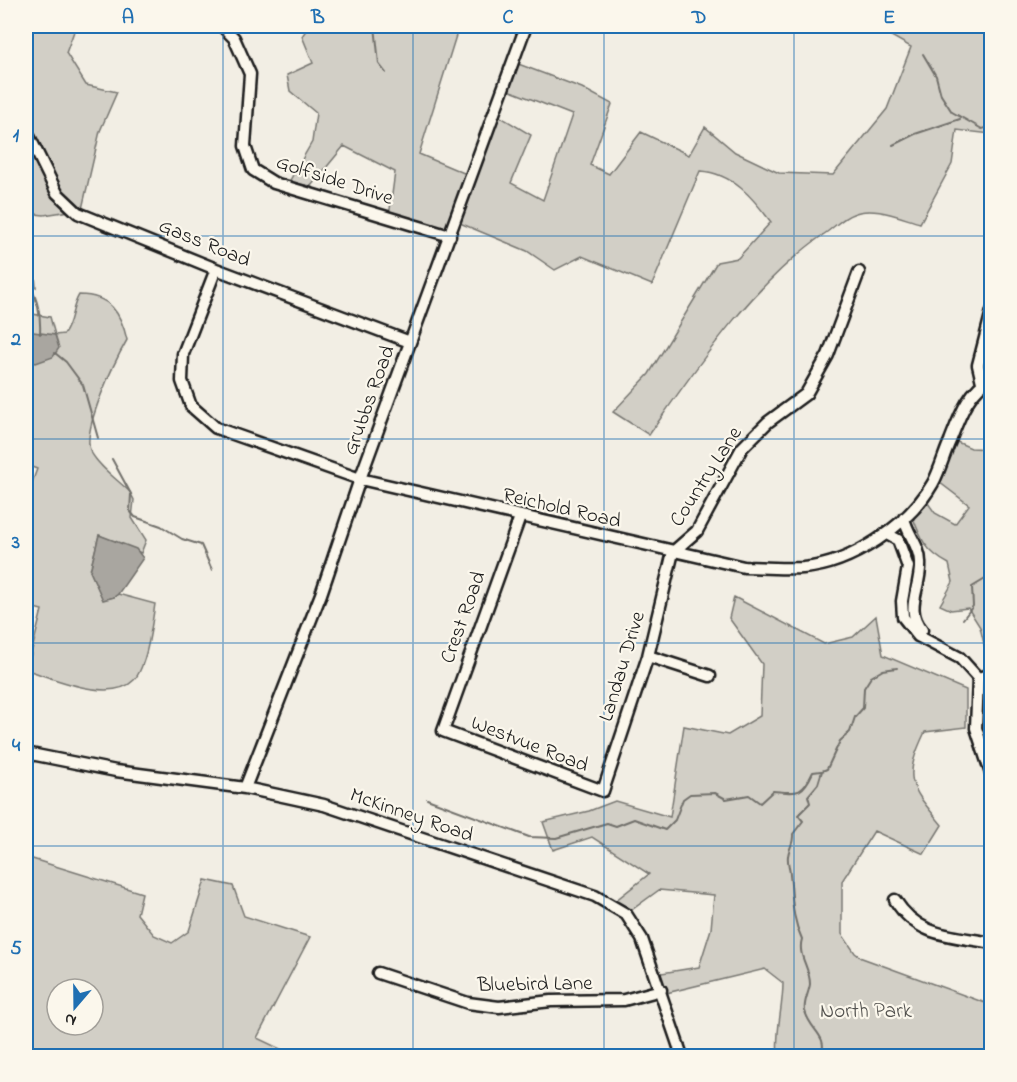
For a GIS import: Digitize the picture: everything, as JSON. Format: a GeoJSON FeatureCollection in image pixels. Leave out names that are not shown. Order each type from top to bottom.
{"type":"FeatureCollection","features":[{"type":"Feature","properties":{"kind":"street","name":"Golfside Drive"},"geometry":{"type":"LineString","coordinates":[[222,26],[234,38],[250,74],[245,146],[253,170],[274,183],[450,236]]}},
{"type":"Feature","properties":{"kind":"street","name":"Grubbs Road"},"geometry":{"type":"LineString","coordinates":[[245,788],[321,594],[360,479],[526,26]]}},
{"type":"Feature","properties":{"kind":"street","name":"Gass Road"},"geometry":{"type":"LineString","coordinates":[[26,130],[57,194],[78,213],[216,269],[411,342]]}},
{"type":"Feature","properties":{"kind":"street","name":"Reichold Road"},"geometry":{"type":"LineString","coordinates":[[216,269],[183,354],[182,381],[191,406],[216,428],[360,479],[744,567],[806,568],[861,551],[887,534],[904,518],[933,483],[960,414],[987,380]]}},
{"type":"Feature","properties":{"kind":"street","name":"Country Lane"},"geometry":{"type":"LineString","coordinates":[[673,552],[697,531],[741,448],[768,422],[806,394],[828,355],[859,272]]}},
{"type":"Feature","properties":{"kind":"street"},"geometry":{"type":"LineString","coordinates":[[987,380],[978,365],[992,311]]}},
{"type":"Feature","properties":{"kind":"street","name":"Crest Road"},"geometry":{"type":"LineString","coordinates":[[443,731],[520,517]]}},
{"type":"Feature","properties":{"kind":"street"},"geometry":{"type":"LineString","coordinates":[[904,518],[920,562],[913,610],[916,623],[928,641]]}},
{"type":"Feature","properties":{"kind":"street"},"geometry":{"type":"LineString","coordinates":[[887,534],[898,540],[908,567],[902,601],[903,617],[918,636],[960,658],[978,678],[976,728],[992,777]]}},
{"type":"Feature","properties":{"kind":"street","name":"Landau Drive"},"geometry":{"type":"LineString","coordinates":[[603,791],[648,656],[673,552]]}},
{"type":"Feature","properties":{"kind":"street"},"geometry":{"type":"LineString","coordinates":[[648,656],[710,676]]}},
{"type":"Feature","properties":{"kind":"street"},"geometry":{"type":"LineString","coordinates":[[978,678],[992,674]]}},
{"type":"Feature","properties":{"kind":"street","name":"Westvue Road"},"geometry":{"type":"LineString","coordinates":[[443,731],[603,791]]}},
{"type":"Feature","properties":{"kind":"street","name":"McKinney Road"},"geometry":{"type":"LineString","coordinates":[[26,753],[116,771],[245,788],[324,806],[595,896],[626,914],[642,939],[682,1056]]}},
{"type":"Feature","properties":{"kind":"street"},"geometry":{"type":"LineString","coordinates":[[896,900],[906,918],[931,932],[992,943]]}},
{"type":"Feature","properties":{"kind":"street","name":"Bluebird Lane"},"geometry":{"type":"LineString","coordinates":[[378,973],[468,1003],[489,1007],[551,1001],[624,1000],[661,990]]}},
{"type":"Feature","properties":{"kind":"green space"},"geometry":{"type":"Polygon","coordinates":[[[26,26],[76,26],[66,53],[86,85],[117,92],[100,131],[82,209],[44,215],[26,213],[26,26]]]}},
{"type":"Feature","properties":{"kind":"green space"},"geometry":{"type":"Polygon","coordinates":[[[309,26],[459,26],[419,154],[471,176],[494,113],[531,135],[511,183],[543,200],[572,115],[503,88],[513,62],[582,88],[612,104],[590,165],[609,174],[641,132],[689,155],[705,127],[735,152],[779,173],[833,175],[887,109],[911,47],[886,33],[853,31],[856,26],[991,26],[991,134],[957,130],[952,164],[920,223],[887,213],[861,212],[843,219],[800,252],[775,275],[729,325],[649,435],[613,412],[649,374],[717,262],[738,258],[771,222],[757,204],[741,188],[722,176],[700,171],[652,285],[582,256],[555,270],[527,251],[455,221],[450,236],[389,217],[395,172],[344,146],[311,186],[289,182],[312,142],[316,113],[290,91],[287,75],[313,63],[302,36],[309,26]]]}},
{"type":"Feature","properties":{"kind":"green space"},"geometry":{"type":"Polygon","coordinates":[[[79,295],[99,298],[112,307],[121,322],[127,340],[101,396],[90,429],[89,442],[91,452],[99,463],[130,492],[134,500],[132,518],[146,540],[141,553],[99,535],[90,571],[103,599],[118,594],[155,604],[148,644],[139,673],[124,687],[111,690],[82,687],[27,670],[42,610],[26,606],[26,499],[37,469],[26,465],[26,313],[50,317],[55,335],[64,334],[79,295]]]}},
{"type":"Feature","properties":{"kind":"green space"},"geometry":{"type":"Polygon","coordinates":[[[950,439],[971,448],[991,449],[991,664],[989,665],[980,627],[968,608],[951,610],[940,605],[953,582],[949,564],[928,548],[917,529],[911,512],[923,496],[935,513],[955,524],[969,505],[935,479],[950,439]]]}},
{"type":"Feature","properties":{"kind":"green space","name":"North Park"},"geometry":{"type":"Polygon","coordinates":[[[734,597],[824,644],[853,637],[876,616],[883,655],[966,690],[966,727],[925,732],[913,761],[913,782],[916,791],[942,825],[924,854],[874,831],[842,881],[842,934],[855,953],[862,958],[991,1005],[991,1056],[778,1056],[783,983],[765,969],[662,994],[655,974],[699,967],[711,929],[714,895],[659,890],[626,914],[610,905],[649,874],[592,837],[553,850],[543,822],[589,811],[615,801],[670,817],[684,726],[728,735],[760,716],[762,664],[729,618],[734,597]]]}},
{"type":"Feature","properties":{"kind":"green space"},"geometry":{"type":"Polygon","coordinates":[[[26,857],[142,893],[137,914],[154,935],[172,943],[189,931],[205,880],[233,886],[244,916],[310,937],[257,1038],[295,1056],[26,1056],[26,857]]]}},
{"type":"Feature","properties":{"kind":"shaded area"},"geometry":{"type":"Polygon","coordinates":[[[26,251],[33,251],[36,287],[26,282],[26,251]]]}},
{"type":"Feature","properties":{"kind":"shaded area"},"geometry":{"type":"Polygon","coordinates":[[[26,331],[55,335],[59,348],[53,357],[36,363],[26,360],[26,331]]]}},
{"type":"Feature","properties":{"kind":"shaded area"},"geometry":{"type":"Polygon","coordinates":[[[99,535],[136,549],[143,558],[118,594],[103,600],[90,571],[99,535]]]}},
{"type":"Feature","properties":{"kind":"waterway"},"geometry":{"type":"LineString","coordinates":[[375,26],[379,64],[386,73]]}},
{"type":"Feature","properties":{"kind":"waterway"},"geometry":{"type":"LineString","coordinates":[[923,54],[936,76],[941,95],[952,112],[982,129],[992,126]]}},
{"type":"Feature","properties":{"kind":"waterway"},"geometry":{"type":"LineString","coordinates":[[893,145],[915,134],[960,119]]}},
{"type":"Feature","properties":{"kind":"waterway"},"geometry":{"type":"LineString","coordinates":[[26,215],[26,221]]}},
{"type":"Feature","properties":{"kind":"waterway"},"geometry":{"type":"LineString","coordinates":[[26,239],[28,251]]}},
{"type":"Feature","properties":{"kind":"waterway"},"geometry":{"type":"LineString","coordinates":[[29,283],[38,308],[40,334]]}},
{"type":"Feature","properties":{"kind":"waterway"},"geometry":{"type":"LineString","coordinates":[[55,353],[66,362],[83,385],[98,438]]}},
{"type":"Feature","properties":{"kind":"waterway"},"geometry":{"type":"LineString","coordinates":[[112,459],[131,494],[130,511],[135,517],[161,526],[182,539],[201,545],[212,570]]}},
{"type":"Feature","properties":{"kind":"waterway"},"geometry":{"type":"LineString","coordinates":[[963,619],[973,606],[972,587],[992,575]]}},
{"type":"Feature","properties":{"kind":"waterway"},"geometry":{"type":"LineString","coordinates":[[821,1056],[823,1043],[805,1011],[810,984],[801,951],[802,939],[794,915],[789,853],[793,834],[803,821],[798,815],[810,803],[808,796],[818,784],[822,771],[827,769],[840,741],[850,732],[855,717],[863,708],[864,688],[871,677],[883,670],[897,668]]}},
{"type":"Feature","properties":{"kind":"waterway"},"geometry":{"type":"LineString","coordinates":[[427,799],[529,837],[556,838],[607,823],[616,826],[634,819],[665,830],[675,820],[683,799],[690,794],[715,793],[726,799],[749,795],[760,803],[773,791],[793,792],[802,789],[813,772],[821,771]]}}]}
